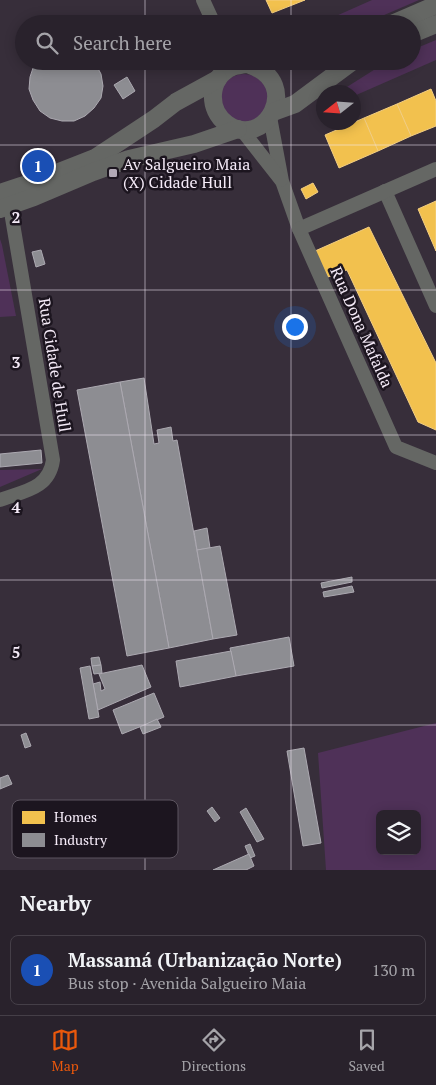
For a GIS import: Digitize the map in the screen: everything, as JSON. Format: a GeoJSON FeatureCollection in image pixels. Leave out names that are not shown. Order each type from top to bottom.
{"type":"FeatureCollection","features":[{"type":"Feature","properties":{"kind":"street"},"geometry":{"type":"LineString","coordinates":[[203,0],[210,15]]}},
{"type":"Feature","properties":{"kind":"street"},"geometry":{"type":"LineString","coordinates":[[413,15],[436,5]]}},
{"type":"Feature","properties":{"kind":"street"},"geometry":{"type":"LineString","coordinates":[[421,30],[436,24]]}},
{"type":"Feature","properties":{"kind":"street"},"geometry":{"type":"LineString","coordinates":[[262,70],[274,82],[276,102],[272,115]]}},
{"type":"Feature","properties":{"kind":"street"},"geometry":{"type":"LineString","coordinates":[[3,202],[129,159],[194,144],[240,129],[257,127],[272,115],[295,104],[341,70]]}},
{"type":"Feature","properties":{"kind":"street"},"geometry":{"type":"LineString","coordinates":[[220,71],[212,96],[217,113],[230,126],[240,129]]}},
{"type":"Feature","properties":{"kind":"street"},"geometry":{"type":"LineString","coordinates":[[3,202],[39,180],[95,158],[154,119],[220,71]]}},
{"type":"Feature","properties":{"kind":"street","name":"Rua Dona Mafalda"},"geometry":{"type":"LineString","coordinates":[[272,115],[282,181],[299,229],[396,448],[436,463]]}},
{"type":"Feature","properties":{"kind":"street","name":"Rua Dona Mafalda"},"geometry":{"type":"LineString","coordinates":[[240,129],[282,181]]}},
{"type":"Feature","properties":{"kind":"street"},"geometry":{"type":"LineString","coordinates":[[299,229],[436,169]]}},
{"type":"Feature","properties":{"kind":"street"},"geometry":{"type":"LineString","coordinates":[[384,191],[436,306]]}},
{"type":"Feature","properties":{"kind":"street","name":"Rua Cidade de Hull"},"geometry":{"type":"LineString","coordinates":[[0,500],[40,484],[48,478],[52,470],[53,460],[3,202]]}},
{"type":"Feature","properties":{"kind":"shaded area"},"geometry":{"type":"Polygon","coordinates":[[[372,0],[419,0],[384,15],[338,15],[372,0]]]}},
{"type":"Feature","properties":{"kind":"shaded area"},"geometry":{"type":"Polygon","coordinates":[[[436,40],[436,60],[421,67],[421,46],[436,40]]]}},
{"type":"Feature","properties":{"kind":"shaded area"},"geometry":{"type":"Polygon","coordinates":[[[374,70],[413,70],[361,93],[361,85],[350,85],[374,70]]]}},
{"type":"Feature","properties":{"kind":"shaded area"},"geometry":{"type":"Polygon","coordinates":[[[244,74],[253,76],[261,81],[266,89],[268,98],[266,107],[261,115],[253,120],[244,122],[235,120],[227,115],[222,107],[220,98],[222,89],[227,81],[235,76],[244,74]]]}},
{"type":"Feature","properties":{"kind":"shaded area"},"geometry":{"type":"Polygon","coordinates":[[[0,239],[2,245],[16,316],[0,317],[0,239]]]}},
{"type":"Feature","properties":{"kind":"shaded area"},"geometry":{"type":"Polygon","coordinates":[[[42,469],[0,487],[0,470],[42,469]]]}},
{"type":"Feature","properties":{"kind":"shaded area"},"geometry":{"type":"Polygon","coordinates":[[[436,723],[436,870],[326,870],[318,753],[436,723]]]}},
{"type":"Feature","properties":{"kind":"building: Homes"},"geometry":{"type":"Polygon","coordinates":[[[266,0],[305,0],[272,13],[266,0]]]}},
{"type":"Feature","properties":{"kind":"building: Homes"},"geometry":{"type":"Polygon","coordinates":[[[431,89],[436,101],[436,126],[411,136],[397,104],[431,89]]]}},
{"type":"Feature","properties":{"kind":"building: Homes"},"geometry":{"type":"Polygon","coordinates":[[[397,104],[411,136],[378,151],[364,118],[397,104]]]}},
{"type":"Feature","properties":{"kind":"building: Homes"},"geometry":{"type":"Polygon","coordinates":[[[364,118],[378,151],[339,168],[325,135],[336,130],[361,130],[361,119],[364,118]]]}},
{"type":"Feature","properties":{"kind":"building: Homes"},"geometry":{"type":"Polygon","coordinates":[[[313,183],[318,192],[306,199],[301,189],[313,183]]]}},
{"type":"Feature","properties":{"kind":"building: Homes"},"geometry":{"type":"Polygon","coordinates":[[[436,201],[436,251],[418,209],[436,201]]]}},
{"type":"Feature","properties":{"kind":"building: Homes"},"geometry":{"type":"Polygon","coordinates":[[[369,227],[436,363],[436,430],[418,422],[347,270],[328,277],[315,251],[369,227]]]}},
{"type":"Feature","properties":{"kind":"building: Industry"},"geometry":{"type":"Polygon","coordinates":[[[32,70],[99,70],[103,86],[101,98],[85,116],[74,121],[50,118],[40,111],[33,100],[29,89],[32,70]]]}},
{"type":"Feature","properties":{"kind":"building: Industry"},"geometry":{"type":"Polygon","coordinates":[[[127,77],[135,91],[123,99],[114,85],[127,77]]]}},
{"type":"Feature","properties":{"kind":"building: Industry"},"geometry":{"type":"Polygon","coordinates":[[[41,250],[45,264],[36,267],[32,252],[41,250]]]}},
{"type":"Feature","properties":{"kind":"building: Industry"},"geometry":{"type":"Polygon","coordinates":[[[144,378],[154,444],[159,443],[157,430],[171,427],[173,441],[177,440],[213,639],[169,648],[120,382],[144,378]]]}},
{"type":"Feature","properties":{"kind":"building: Industry"},"geometry":{"type":"Polygon","coordinates":[[[120,382],[169,648],[127,656],[77,390],[120,382]]]}},
{"type":"Feature","properties":{"kind":"building: Industry"},"geometry":{"type":"Polygon","coordinates":[[[41,450],[42,463],[0,467],[0,454],[41,450]]]}},
{"type":"Feature","properties":{"kind":"building: Industry"},"geometry":{"type":"Polygon","coordinates":[[[207,528],[210,548],[197,550],[194,531],[207,528]]]}},
{"type":"Feature","properties":{"kind":"building: Industry"},"geometry":{"type":"Polygon","coordinates":[[[220,546],[237,635],[213,639],[197,550],[220,546]]]}},
{"type":"Feature","properties":{"kind":"building: Industry"},"geometry":{"type":"Polygon","coordinates":[[[352,577],[352,582],[322,588],[321,583],[352,577]]]}},
{"type":"Feature","properties":{"kind":"building: Industry"},"geometry":{"type":"Polygon","coordinates":[[[352,586],[354,592],[324,597],[323,592],[352,586]]]}},
{"type":"Feature","properties":{"kind":"building: Industry"},"geometry":{"type":"Polygon","coordinates":[[[289,637],[294,666],[236,676],[230,648],[289,637]]]}},
{"type":"Feature","properties":{"kind":"building: Industry"},"geometry":{"type":"Polygon","coordinates":[[[231,651],[236,676],[180,687],[176,661],[231,651]]]}},
{"type":"Feature","properties":{"kind":"building: Industry"},"geometry":{"type":"Polygon","coordinates":[[[99,657],[101,665],[92,666],[91,658],[99,657]]]}},
{"type":"Feature","properties":{"kind":"building: Industry"},"geometry":{"type":"Polygon","coordinates":[[[101,665],[102,673],[94,674],[92,666],[101,665]]]}},
{"type":"Feature","properties":{"kind":"building: Industry"},"geometry":{"type":"Polygon","coordinates":[[[142,665],[151,687],[98,710],[93,684],[100,682],[101,691],[105,689],[99,674],[142,665]]]}},
{"type":"Feature","properties":{"kind":"building: Industry"},"geometry":{"type":"Polygon","coordinates":[[[90,666],[99,717],[89,719],[80,668],[90,666]]]}},
{"type":"Feature","properties":{"kind":"building: Industry"},"geometry":{"type":"Polygon","coordinates":[[[154,693],[164,717],[122,734],[113,710],[154,693]]]}},
{"type":"Feature","properties":{"kind":"building: Industry"},"geometry":{"type":"Polygon","coordinates":[[[157,719],[161,727],[143,734],[140,727],[157,719]]]}},
{"type":"Feature","properties":{"kind":"building: Industry"},"geometry":{"type":"Polygon","coordinates":[[[26,733],[31,746],[25,748],[21,735],[26,733]]]}},
{"type":"Feature","properties":{"kind":"building: Industry"},"geometry":{"type":"Polygon","coordinates":[[[304,748],[321,843],[303,846],[287,751],[304,748]]]}},
{"type":"Feature","properties":{"kind":"building: Industry"},"geometry":{"type":"Polygon","coordinates":[[[8,775],[12,784],[0,789],[0,778],[8,775]]]}},
{"type":"Feature","properties":{"kind":"building: Industry"},"geometry":{"type":"Polygon","coordinates":[[[212,807],[220,818],[215,822],[207,811],[212,807]]]}},
{"type":"Feature","properties":{"kind":"building: Industry"},"geometry":{"type":"Polygon","coordinates":[[[246,808],[264,839],[257,842],[240,812],[246,808]]]}},
{"type":"Feature","properties":{"kind":"building: Industry"},"geometry":{"type":"Polygon","coordinates":[[[250,844],[255,856],[250,858],[245,846],[250,844]]]}},
{"type":"Feature","properties":{"kind":"building: Industry"},"geometry":{"type":"Polygon","coordinates":[[[249,854],[254,866],[246,870],[213,870],[249,854]]]}},
{"type":"Feature","properties":{"kind":"place","name":"Massamá (Urbanização Norte)"},"geometry":{"type":"Point","coordinates":[38,166]}},
{"type":"Feature","properties":{"kind":"place","name":"Av Salgueiro Maia (X) Cidade Hull"},"geometry":{"type":"Point","coordinates":[113,173]}}]}
